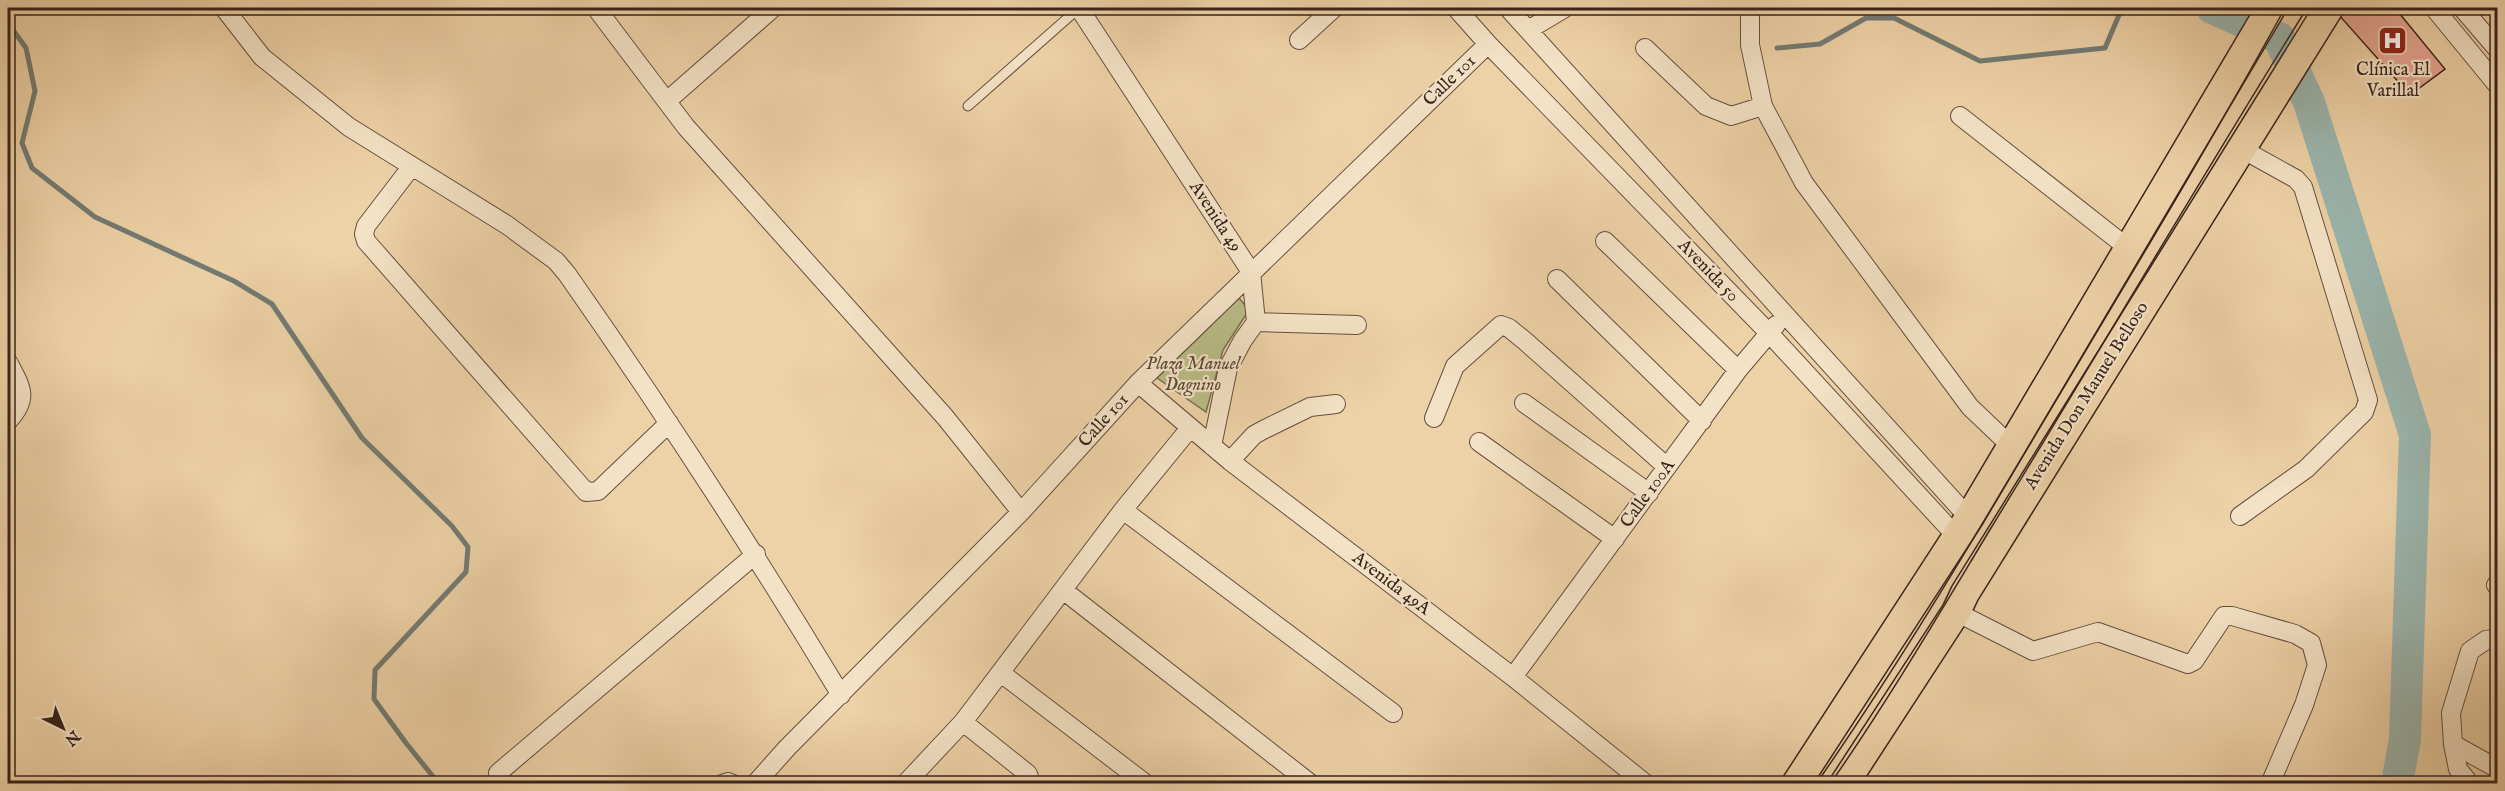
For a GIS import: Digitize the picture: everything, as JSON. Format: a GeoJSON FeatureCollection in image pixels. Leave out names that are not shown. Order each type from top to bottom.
{"type":"FeatureCollection","features":[{"type":"Feature","properties":{"kind":"main road","name":"Avenida Don Manuel Belloso"},"geometry":{"type":"LineString","coordinates":[[1796,783],[1963,527],[2271,8]]}},
{"type":"Feature","properties":{"kind":"main road","name":"Avenida Don Manuel Belloso"},"geometry":{"type":"LineString","coordinates":[[1844,783],[1956,612],[1971,583],[2329,8]]}},
{"type":"Feature","properties":{"kind":"street"},"geometry":{"type":"LineString","coordinates":[[224,8],[262,57],[349,127],[507,225],[556,261],[567,273],[756,554],[841,695]]}},
{"type":"Feature","properties":{"kind":"street"},"geometry":{"type":"LineString","coordinates":[[596,8],[686,127],[945,417],[1021,512]]}},
{"type":"Feature","properties":{"kind":"street"},"geometry":{"type":"LineString","coordinates":[[667,101],[773,8]]}},
{"type":"Feature","properties":{"kind":"street","name":"Avenida 49"},"geometry":{"type":"LineString","coordinates":[[1079,8],[1251,272],[1256,322]]}},
{"type":"Feature","properties":{"kind":"street"},"geometry":{"type":"LineString","coordinates":[[1299,40],[1334,8]]}},
{"type":"Feature","properties":{"kind":"street","name":"Avenida 50"},"geometry":{"type":"LineString","coordinates":[[1456,8],[1488,44],[1768,332],[1963,527]]}},
{"type":"Feature","properties":{"kind":"street","name":"Avenida 50"},"geometry":{"type":"LineString","coordinates":[[1508,8],[1787,316],[1963,527]]}},
{"type":"Feature","properties":{"kind":"street"},"geometry":{"type":"LineString","coordinates":[[1528,30],[1565,8]]}},
{"type":"Feature","properties":{"kind":"street"},"geometry":{"type":"LineString","coordinates":[[2434,8],[2498,86]]}},
{"type":"Feature","properties":{"kind":"street"},"geometry":{"type":"LineString","coordinates":[[2462,8],[2498,50]]}},
{"type":"Feature","properties":{"kind":"street"},"geometry":{"type":"LineString","coordinates":[[1746,10],[1750,45],[1762,106],[1811,192],[1970,407],[2011,446]]}},
{"type":"Feature","properties":{"kind":"street","name":"Calle 101"},"geometry":{"type":"LineString","coordinates":[[756,783],[770,765],[1021,512],[1138,383],[1488,44]]}},
{"type":"Feature","properties":{"kind":"street"},"geometry":{"type":"LineString","coordinates":[[1645,48],[1706,106],[1731,116],[1762,106]]}},
{"type":"Feature","properties":{"kind":"street"},"geometry":{"type":"LineString","coordinates":[[1960,116],[2128,248]]}},
{"type":"Feature","properties":{"kind":"street"},"geometry":{"type":"LineString","coordinates":[[2240,148],[2296,179],[2303,187],[2368,400],[2364,412],[2307,469],[2240,516]]}},
{"type":"Feature","properties":{"kind":"street"},"geometry":{"type":"LineString","coordinates":[[412,166],[366,226],[364,234],[366,241],[586,492],[598,490],[669,423]]}},
{"type":"Feature","properties":{"kind":"street"},"geometry":{"type":"LineString","coordinates":[[1605,241],[1738,370]]}},
{"type":"Feature","properties":{"kind":"street"},"geometry":{"type":"LineString","coordinates":[[1557,279],[1702,421]]}},
{"type":"Feature","properties":{"kind":"street","name":"Calle 100A"},"geometry":{"type":"LineString","coordinates":[[1513,677],[1738,370],[1768,332],[1787,316]]}},
{"type":"Feature","properties":{"kind":"street"},"geometry":{"type":"LineString","coordinates":[[1212,446],[1228,368],[1256,322],[1357,325]]}},
{"type":"Feature","properties":{"kind":"street"},"geometry":{"type":"LineString","coordinates":[[1434,418],[1455,366],[1501,325],[1526,341],[1667,467]]}},
{"type":"Feature","properties":{"kind":"street"},"geometry":{"type":"LineString","coordinates":[[8,362],[21,389],[22,402],[8,421]]}},
{"type":"Feature","properties":{"kind":"street","name":"Avenida 49A"},"geometry":{"type":"LineString","coordinates":[[1138,383],[1230,461],[1513,677],[1646,783]]}},
{"type":"Feature","properties":{"kind":"street"},"geometry":{"type":"LineString","coordinates":[[1524,403],[1649,494]]}},
{"type":"Feature","properties":{"kind":"street"},"geometry":{"type":"LineString","coordinates":[[1230,461],[1254,435],[1263,429],[1310,407],[1336,404]]}},
{"type":"Feature","properties":{"kind":"street"},"geometry":{"type":"LineString","coordinates":[[905,783],[963,722],[1123,510],[1190,428]]}},
{"type":"Feature","properties":{"kind":"street"},"geometry":{"type":"LineString","coordinates":[[1479,442],[1615,539]]}},
{"type":"Feature","properties":{"kind":"street"},"geometry":{"type":"LineString","coordinates":[[1123,510],[1393,713]]}},
{"type":"Feature","properties":{"kind":"street"},"geometry":{"type":"LineString","coordinates":[[498,773],[756,554]]}},
{"type":"Feature","properties":{"kind":"street"},"geometry":{"type":"LineString","coordinates":[[1063,590],[1311,783]]}},
{"type":"Feature","properties":{"kind":"street"},"geometry":{"type":"LineString","coordinates":[[1956,612],[2033,651],[2098,632],[2188,664],[2194,660],[2224,616],[2232,616],[2295,634],[2311,643],[2317,665],[2304,705],[2270,783]]}},
{"type":"Feature","properties":{"kind":"street"},"geometry":{"type":"LineString","coordinates":[[2470,783],[2458,769],[2453,744],[2451,713],[2470,651],[2486,640],[2498,638]]}},
{"type":"Feature","properties":{"kind":"street"},"geometry":{"type":"LineString","coordinates":[[1001,673],[1146,783]]}},
{"type":"Feature","properties":{"kind":"street"},"geometry":{"type":"LineString","coordinates":[[963,722],[1028,774],[1031,783]]}},
{"type":"Feature","properties":{"kind":"street"},"geometry":{"type":"LineString","coordinates":[[2453,744],[2498,769]]}},
{"type":"Feature","properties":{"kind":"street"},"geometry":{"type":"LineString","coordinates":[[722,783],[733,783]]}},
{"type":"Feature","properties":{"kind":"lane"},"geometry":{"type":"LineString","coordinates":[[968,106],[1079,8]]}},
{"type":"Feature","properties":{"kind":"green space","name":"Plaza Manuel Dagnino"},"geometry":{"type":"Polygon","coordinates":[[[1239,298],[1249,310],[1223,350],[1206,412],[1157,378],[1239,298]]]}},
{"type":"Feature","properties":{"kind":"building","name":"Clínica El Varillal"},"geometry":{"type":"Polygon","coordinates":[[[2341,8],[2395,8],[2445,69],[2410,95],[2338,14],[2341,8]]]}},
{"type":"Feature","properties":{"kind":"waterway"},"geometry":{"type":"LineString","coordinates":[[1777,48],[1820,44],[1866,18],[1894,18],[1980,61],[2105,48],[2122,8]]}},
{"type":"Feature","properties":{"kind":"waterway"},"geometry":{"type":"LineString","coordinates":[[2212,8],[2279,38],[2309,102],[2415,435],[2405,739],[2397,784]]}},
{"type":"Feature","properties":{"kind":"waterway"},"geometry":{"type":"LineString","coordinates":[[8,23],[26,48],[35,91],[22,143],[32,168],[95,217],[234,281],[272,304],[362,438],[452,526],[468,547],[466,572],[375,670],[374,699],[439,784]]}},
{"type":"Feature","properties":{"kind":"tram line"},"geometry":{"type":"LineString","coordinates":[[1816,784],[1880,689],[1970,544],[2173,203],[2285,8]]}},
{"type":"Feature","properties":{"kind":"tram line"},"geometry":{"type":"LineString","coordinates":[[1830,784],[1913,657],[2307,8]]}},
{"type":"Feature","properties":{"kind":"place","name":"Clínica El Varillal"},"geometry":{"type":"Point","coordinates":[2393,41]}}]}
